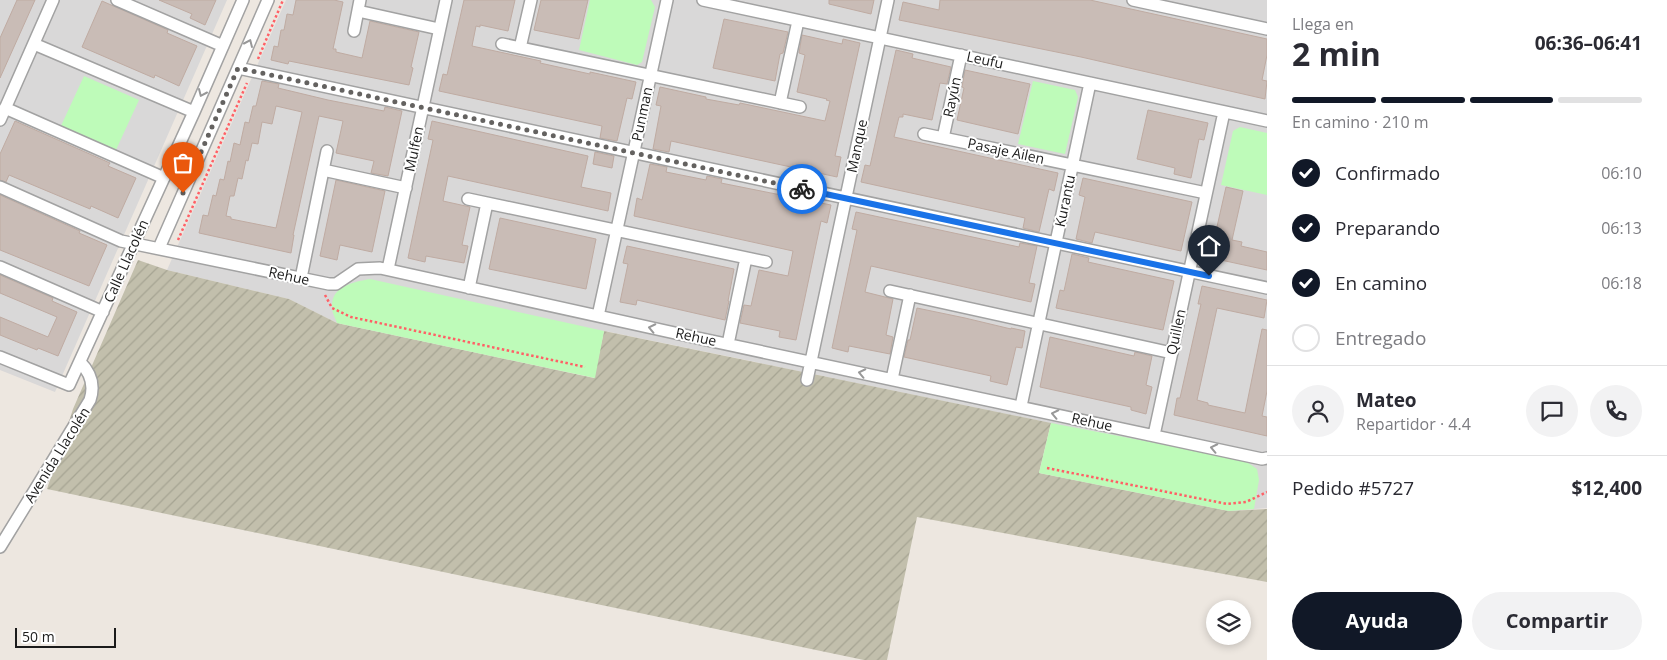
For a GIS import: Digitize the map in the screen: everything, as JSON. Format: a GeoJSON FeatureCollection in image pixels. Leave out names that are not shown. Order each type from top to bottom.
{"type":"FeatureCollection","features":[{"type":"Feature","properties":{"kind":"street"},"geometry":{"type":"LineString","coordinates":[[0,120],[53,0]]}},
{"type":"Feature","properties":{"kind":"street"},"geometry":{"type":"LineString","coordinates":[[117,0],[223,46]]}},
{"type":"Feature","properties":{"kind":"street","name":"Calle Llacolén"},"geometry":{"type":"LineString","coordinates":[[0,357],[69,385],[243,0]]}},
{"type":"Feature","properties":{"kind":"street","name":"Calle Llacolén"},"geometry":{"type":"LineString","coordinates":[[159,248],[268,0]]}},
{"type":"Feature","properties":{"kind":"street","name":"Mulfen"},"geometry":{"type":"LineString","coordinates":[[388,269],[446,0]]}},
{"type":"Feature","properties":{"kind":"street"},"geometry":{"type":"LineString","coordinates":[[520,48],[531,0]]}},
{"type":"Feature","properties":{"kind":"street","name":"Punman"},"geometry":{"type":"LineString","coordinates":[[598,316],[667,0]]}},
{"type":"Feature","properties":{"kind":"street","name":"Leufu"},"geometry":{"type":"LineString","coordinates":[[703,0],[1267,121]]}},
{"type":"Feature","properties":{"kind":"street","name":"Manque"},"geometry":{"type":"LineString","coordinates":[[807,380],[888,0]]}},
{"type":"Feature","properties":{"kind":"street"},"geometry":{"type":"LineString","coordinates":[[1134,0],[1267,29]]}},
{"type":"Feature","properties":{"kind":"street"},"geometry":{"type":"LineString","coordinates":[[354,31],[359,6],[439,29]]}},
{"type":"Feature","properties":{"kind":"street"},"geometry":{"type":"LineString","coordinates":[[780,103],[798,20]]}},
{"type":"Feature","properties":{"kind":"street"},"geometry":{"type":"LineString","coordinates":[[34,44],[194,112]]}},
{"type":"Feature","properties":{"kind":"street"},"geometry":{"type":"LineString","coordinates":[[502,44],[800,107]]}},
{"type":"Feature","properties":{"kind":"street","name":"Rayún"},"geometry":{"type":"LineString","coordinates":[[943,138],[961,55]]}},
{"type":"Feature","properties":{"kind":"street"},"geometry":{"type":"LineString","coordinates":[[238,68],[1267,288]]}},
{"type":"Feature","properties":{"kind":"street","name":"Kurantu"},"geometry":{"type":"LineString","coordinates":[[1021,406],[1090,83]]}},
{"type":"Feature","properties":{"kind":"street"},"geometry":{"type":"LineString","coordinates":[[6,108],[164,178]]}},
{"type":"Feature","properties":{"kind":"street","name":"Quillen"},"geometry":{"type":"LineString","coordinates":[[1154,435],[1224,112]]}},
{"type":"Feature","properties":{"kind":"street","name":"Pasaje Ailen"},"geometry":{"type":"LineString","coordinates":[[924,134],[1206,193]]}},
{"type":"Feature","properties":{"kind":"street"},"geometry":{"type":"LineString","coordinates":[[301,278],[327,151]]}},
{"type":"Feature","properties":{"kind":"street"},"geometry":{"type":"LineString","coordinates":[[324,170],[406,188]]}},
{"type":"Feature","properties":{"kind":"street","name":"Rehue"},"geometry":{"type":"LineString","coordinates":[[0,187],[122,241],[329,284],[336,284],[352,272],[365,268],[388,269],[1265,460]]}},
{"type":"Feature","properties":{"kind":"street"},"geometry":{"type":"LineString","coordinates":[[468,199],[766,262]]}},
{"type":"Feature","properties":{"kind":"street"},"geometry":{"type":"LineString","coordinates":[[469,288],[487,203]]}},
{"type":"Feature","properties":{"kind":"street"},"geometry":{"type":"LineString","coordinates":[[728,344],[746,258]]}},
{"type":"Feature","properties":{"kind":"street"},"geometry":{"type":"LineString","coordinates":[[0,267],[103,312]]}},
{"type":"Feature","properties":{"kind":"street"},"geometry":{"type":"LineString","coordinates":[[890,291],[1172,353]]}},
{"type":"Feature","properties":{"kind":"street"},"geometry":{"type":"LineString","coordinates":[[892,379],[910,296]]}},
{"type":"Feature","properties":{"kind":"street","name":"Avenida Llacolén"},"geometry":{"type":"LineString","coordinates":[[0,547],[90,400],[93,385],[91,377],[87,369],[80,362]]}},
{"type":"Feature","properties":{"kind":"path"},"geometry":{"type":"LineString","coordinates":[[173,251],[283,0]]}},
{"type":"Feature","properties":{"kind":"path"},"geometry":{"type":"LineString","coordinates":[[319,282],[332,308],[351,317],[585,367]]}},
{"type":"Feature","properties":{"kind":"path"},"geometry":{"type":"LineString","coordinates":[[1048,468],[1227,504],[1246,502],[1267,492]]}},
{"type":"Feature","properties":{"kind":"shaded area"},"geometry":{"type":"Polygon","coordinates":[[[0,0],[227,0],[55,392],[0,370],[0,0]]]}},
{"type":"Feature","properties":{"kind":"shaded area"},"geometry":{"type":"Polygon","coordinates":[[[286,0],[1267,0],[1267,508],[1229,511],[1050,423],[605,331],[337,323],[289,299],[167,270],[286,0]]]}},
{"type":"Feature","properties":{"kind":"shaded area"},"geometry":{"type":"Polygon","coordinates":[[[138,260],[167,270],[289,299],[337,323],[594,378],[604,331],[1051,423],[1039,473],[1229,511],[1267,509],[1267,582],[917,517],[887,660],[864,660],[47,489],[73,409],[138,260]]]}},
{"type":"Feature","properties":{"kind":"green space"},"geometry":{"type":"Polygon","coordinates":[[[590,0],[651,0],[655,7],[642,62],[637,65],[579,50],[590,0]]]}},
{"type":"Feature","properties":{"kind":"green space"},"geometry":{"type":"Polygon","coordinates":[[[84,76],[139,100],[115,152],[60,128],[84,76]]]}},
{"type":"Feature","properties":{"kind":"green space"},"geometry":{"type":"Polygon","coordinates":[[[1033,81],[1075,90],[1078,97],[1065,154],[1018,144],[1033,81]]]}},
{"type":"Feature","properties":{"kind":"green space"},"geometry":{"type":"Polygon","coordinates":[[[1240,127],[1267,133],[1267,195],[1221,185],[1233,131],[1240,127]]]}},
{"type":"Feature","properties":{"kind":"green space"},"geometry":{"type":"Polygon","coordinates":[[[370,279],[604,331],[595,378],[337,323],[332,307],[335,294],[345,286],[370,279]]]}},
{"type":"Feature","properties":{"kind":"green space"},"geometry":{"type":"Polygon","coordinates":[[[1051,423],[1244,460],[1257,469],[1259,480],[1254,509],[1229,511],[1039,473],[1051,423]]]}},
{"type":"Feature","properties":{"kind":"building"},"geometry":{"type":"Polygon","coordinates":[[[17,0],[35,0],[0,78],[0,38],[17,0]]]}},
{"type":"Feature","properties":{"kind":"building"},"geometry":{"type":"Polygon","coordinates":[[[159,0],[216,0],[205,25],[190,18],[192,14],[159,0]]]}},
{"type":"Feature","properties":{"kind":"building"},"geometry":{"type":"Polygon","coordinates":[[[296,0],[334,0],[343,2],[333,49],[336,49],[336,52],[362,58],[370,21],[419,32],[409,85],[289,61],[288,64],[271,60],[274,46],[278,47],[281,30],[284,30],[287,14],[293,15],[296,0]]]}},
{"type":"Feature","properties":{"kind":"building"},"geometry":{"type":"Polygon","coordinates":[[[464,0],[515,0],[508,31],[480,25],[480,27],[476,26],[472,46],[590,74],[590,72],[636,82],[632,99],[627,98],[617,141],[600,138],[602,126],[439,91],[443,74],[447,75],[464,0]]]}},
{"type":"Feature","properties":{"kind":"building"},"geometry":{"type":"Polygon","coordinates":[[[541,0],[588,0],[579,39],[534,30],[541,0]]]}},
{"type":"Feature","properties":{"kind":"building"},"geometry":{"type":"Polygon","coordinates":[[[829,0],[874,0],[871,14],[829,4],[829,0]]]}},
{"type":"Feature","properties":{"kind":"building"},"geometry":{"type":"Polygon","coordinates":[[[940,0],[1090,0],[1267,39],[1267,55],[1262,80],[1267,81],[1265,99],[1081,57],[899,20],[903,2],[939,10],[940,0]]]}},
{"type":"Feature","properties":{"kind":"building"},"geometry":{"type":"Polygon","coordinates":[[[102,1],[168,30],[167,33],[197,46],[179,86],[155,75],[154,78],[82,47],[102,1]]]}},
{"type":"Feature","properties":{"kind":"building"},"geometry":{"type":"Polygon","coordinates":[[[724,19],[788,32],[783,53],[780,54],[775,81],[713,68],[724,19]]]}},
{"type":"Feature","properties":{"kind":"building"},"geometry":{"type":"Polygon","coordinates":[[[802,35],[842,44],[843,39],[860,43],[835,156],[841,157],[837,177],[671,141],[669,152],[653,149],[661,106],[656,105],[660,87],[706,97],[706,99],[739,105],[740,103],[825,121],[830,101],[797,92],[805,55],[799,53],[802,35]]]}},
{"type":"Feature","properties":{"kind":"building"},"geometry":{"type":"Polygon","coordinates":[[[896,50],[913,54],[912,58],[951,67],[947,84],[940,83],[932,120],[903,114],[903,117],[899,117],[894,137],[1058,173],[1054,191],[1049,189],[1039,232],[1023,228],[1025,218],[861,182],[865,165],[870,166],[896,50]]]}},
{"type":"Feature","properties":{"kind":"building"},"geometry":{"type":"Polygon","coordinates":[[[965,70],[1030,84],[1018,134],[957,120],[964,88],[962,87],[965,70]]]}},
{"type":"Feature","properties":{"kind":"building"},"geometry":{"type":"Polygon","coordinates":[[[262,81],[279,84],[278,88],[328,100],[384,111],[385,107],[402,111],[388,176],[371,173],[374,161],[336,153],[343,121],[319,116],[293,235],[291,253],[199,233],[203,215],[208,216],[213,195],[216,196],[220,179],[224,180],[234,143],[240,145],[245,122],[249,123],[253,106],[256,106],[262,81]],[[276,106],[272,124],[262,122],[258,144],[252,143],[242,179],[238,178],[234,196],[230,196],[226,216],[231,217],[231,219],[276,228],[302,112],[276,106]]]}},
{"type":"Feature","properties":{"kind":"building"},"geometry":{"type":"Polygon","coordinates":[[[1148,110],[1208,123],[1204,140],[1199,139],[1191,178],[1174,174],[1175,168],[1137,159],[1148,110]]]}},
{"type":"Feature","properties":{"kind":"building"},"geometry":{"type":"Polygon","coordinates":[[[15,121],[110,163],[108,166],[136,178],[118,218],[91,206],[90,209],[9,175],[6,182],[0,180],[0,154],[15,121]]]}},
{"type":"Feature","properties":{"kind":"building"},"geometry":{"type":"Polygon","coordinates":[[[432,121],[588,156],[581,187],[611,193],[608,211],[448,176],[443,201],[470,207],[462,245],[468,246],[464,263],[426,256],[425,262],[408,258],[433,140],[428,139],[432,121]]]}},
{"type":"Feature","properties":{"kind":"building"},"geometry":{"type":"Polygon","coordinates":[[[595,152],[614,156],[612,168],[593,164],[595,152]]]}},
{"type":"Feature","properties":{"kind":"building"},"geometry":{"type":"Polygon","coordinates":[[[650,164],[667,167],[666,172],[706,180],[707,176],[722,179],[721,183],[831,205],[827,223],[821,221],[796,340],[779,337],[780,331],[740,323],[744,305],[751,306],[759,270],[788,276],[793,251],[634,216],[637,198],[642,200],[650,164]]]}},
{"type":"Feature","properties":{"kind":"building"},"geometry":{"type":"Polygon","coordinates":[[[1083,178],[1192,202],[1181,251],[1095,232],[1092,243],[1076,239],[1085,197],[1079,195],[1083,178]]]}},
{"type":"Feature","properties":{"kind":"building"},"geometry":{"type":"Polygon","coordinates":[[[336,180],[385,191],[372,252],[340,245],[337,260],[320,256],[336,180]]]}},
{"type":"Feature","properties":{"kind":"building"},"geometry":{"type":"Polygon","coordinates":[[[1226,187],[1243,191],[1232,240],[1242,242],[1241,246],[1267,252],[1267,270],[1207,257],[1211,239],[1214,240],[1226,187]]]}},
{"type":"Feature","properties":{"kind":"building"},"geometry":{"type":"Polygon","coordinates":[[[0,195],[107,245],[89,286],[0,250],[0,195]]]}},
{"type":"Feature","properties":{"kind":"building"},"geometry":{"type":"Polygon","coordinates":[[[856,212],[1019,247],[1020,243],[1037,246],[1029,283],[1035,284],[1031,302],[871,266],[865,292],[893,299],[886,335],[893,337],[890,354],[849,346],[848,352],[832,348],[857,230],[852,229],[856,212]]]}},
{"type":"Feature","properties":{"kind":"building"},"geometry":{"type":"Polygon","coordinates":[[[500,218],[596,239],[586,289],[489,269],[500,218]]]}},
{"type":"Feature","properties":{"kind":"building"},"geometry":{"type":"Polygon","coordinates":[[[627,246],[734,269],[725,320],[637,300],[636,305],[620,302],[628,264],[623,263],[627,246]]]}},
{"type":"Feature","properties":{"kind":"building"},"geometry":{"type":"Polygon","coordinates":[[[1072,254],[1089,258],[1088,262],[1174,281],[1163,330],[1056,308],[1060,290],[1064,291],[1072,254]]]}},
{"type":"Feature","properties":{"kind":"building"},"geometry":{"type":"Polygon","coordinates":[[[0,275],[53,298],[52,301],[77,312],[58,356],[38,348],[37,350],[0,335],[0,317],[48,337],[57,317],[0,293],[0,275]]]}},
{"type":"Feature","properties":{"kind":"building"},"geometry":{"type":"Polygon","coordinates":[[[1202,286],[1267,300],[1264,318],[1217,308],[1197,400],[1208,403],[1208,405],[1245,413],[1262,329],[1267,330],[1267,391],[1262,416],[1267,417],[1267,436],[1174,415],[1177,398],[1180,398],[1201,304],[1198,304],[1202,286]]]}},
{"type":"Feature","properties":{"kind":"building"},"geometry":{"type":"Polygon","coordinates":[[[917,308],[1025,331],[1022,348],[1016,347],[1007,385],[990,381],[991,376],[904,357],[917,308]]]}},
{"type":"Feature","properties":{"kind":"building"},"geometry":{"type":"Polygon","coordinates":[[[1050,337],[1134,356],[1135,352],[1152,356],[1146,385],[1152,387],[1146,414],[1131,410],[1131,407],[1040,387],[1050,337]]]}},
{"type":"Feature","properties":{"kind":"way so far"},"geometry":{"type":"LineString","coordinates":[[183,193],[238,68],[802,189]]}},
{"type":"Feature","properties":{"kind":"route"},"geometry":{"type":"LineString","coordinates":[[802,189],[1209,276]]}}]}
